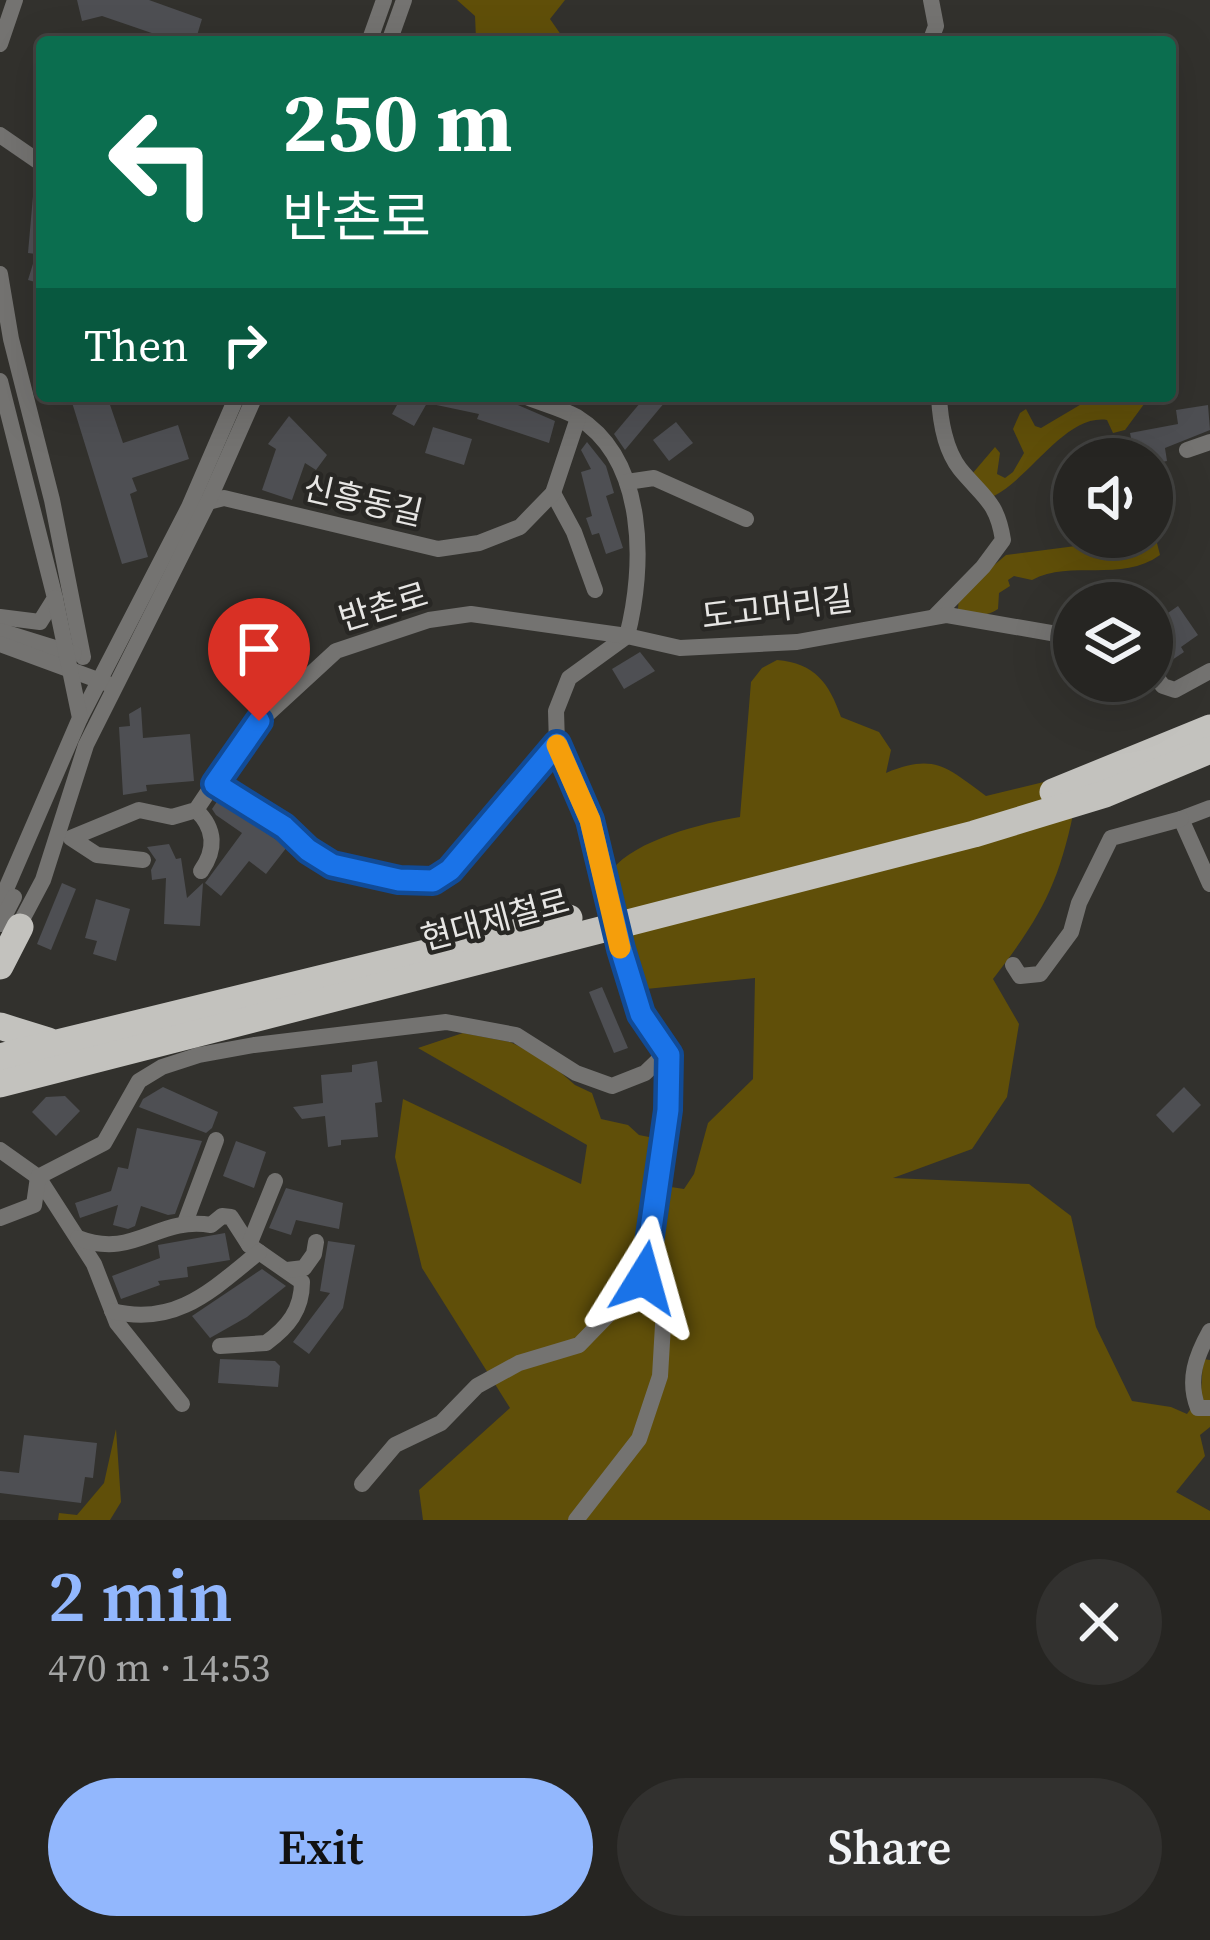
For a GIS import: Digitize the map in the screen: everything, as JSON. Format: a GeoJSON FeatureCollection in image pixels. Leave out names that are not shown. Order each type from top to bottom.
{"type":"FeatureCollection","features":[{"type":"Feature","properties":{"kind":"highway"},"geometry":{"type":"LineString","coordinates":[[1068,787],[1210,714]]}},
{"type":"Feature","properties":{"kind":"highway","name":"현대제철로"},"geometry":{"type":"LineString","coordinates":[[0,1057],[970,819],[1068,787],[1210,728]]}},
{"type":"Feature","properties":{"kind":"highway","name":"현대제철로"},"geometry":{"type":"LineString","coordinates":[[12,1081],[974,834],[1105,794],[1210,750]]}},
{"type":"Feature","properties":{"kind":"highway"},"geometry":{"type":"LineString","coordinates":[[1105,794],[1210,760]]}},
{"type":"Feature","properties":{"kind":"highway"},"geometry":{"type":"LineString","coordinates":[[0,967],[10,926]]}},
{"type":"Feature","properties":{"kind":"highway"},"geometry":{"type":"LineString","coordinates":[[0,1026],[22,1036],[58,1042]]}},
{"type":"Feature","properties":{"kind":"highway"},"geometry":{"type":"LineString","coordinates":[[0,1102],[12,1081]]}},
{"type":"Feature","properties":{"kind":"street"},"geometry":{"type":"LineString","coordinates":[[0,44],[4,21],[15,0]]}},
{"type":"Feature","properties":{"kind":"street"},"geometry":{"type":"LineString","coordinates":[[371,36],[384,0]]}},
{"type":"Feature","properties":{"kind":"street"},"geometry":{"type":"LineString","coordinates":[[390,36],[404,0]]}},
{"type":"Feature","properties":{"kind":"street"},"geometry":{"type":"LineString","coordinates":[[931,0],[936,26],[932,36]]}},
{"type":"Feature","properties":{"kind":"street"},"geometry":{"type":"LineString","coordinates":[[0,135],[36,160]]}},
{"type":"Feature","properties":{"kind":"street"},"geometry":{"type":"LineString","coordinates":[[0,274],[11,340],[52,500],[80,718]]}},
{"type":"Feature","properties":{"kind":"street"},"geometry":{"type":"LineString","coordinates":[[0,381],[74,658]]}},
{"type":"Feature","properties":{"kind":"street"},"geometry":{"type":"LineString","coordinates":[[10,926],[44,880],[114,672],[234,402]]}},
{"type":"Feature","properties":{"kind":"street"},"geometry":{"type":"LineString","coordinates":[[0,903],[80,718],[114,672],[208,502],[252,402]]}},
{"type":"Feature","properties":{"kind":"street"},"geometry":{"type":"LineString","coordinates":[[362,1484],[395,1445],[441,1423],[477,1386],[518,1363],[579,1345],[644,1278],[668,1110],[668,1051],[641,1014],[590,820],[557,744],[556,711],[569,678],[627,636],[637,599],[636,524],[627,482],[607,446],[578,418],[539,402]]}},
{"type":"Feature","properties":{"kind":"street"},"geometry":{"type":"LineString","coordinates":[[935,616],[1003,540],[994,504],[957,465],[945,435],[940,402]]}},
{"type":"Feature","properties":{"kind":"street"},"geometry":{"type":"LineString","coordinates":[[578,418],[553,493],[574,532],[595,590]]}},
{"type":"Feature","properties":{"kind":"street"},"geometry":{"type":"LineString","coordinates":[[1186,450],[1210,442]]}},
{"type":"Feature","properties":{"kind":"street"},"geometry":{"type":"LineString","coordinates":[[627,482],[654,478],[746,519]]}},
{"type":"Feature","properties":{"kind":"street","name":"신흥동길"},"geometry":{"type":"LineString","coordinates":[[208,502],[224,499],[438,549],[478,543],[520,527],[553,493]]}},
{"type":"Feature","properties":{"kind":"street"},"geometry":{"type":"LineString","coordinates":[[0,617],[40,622],[55,598]]}},
{"type":"Feature","properties":{"kind":"street","name":"반촌로"},"geometry":{"type":"LineString","coordinates":[[196,810],[259,721],[303,686],[336,651],[357,640],[471,614],[627,636]]}},
{"type":"Feature","properties":{"kind":"street","name":"도고머리길"},"geometry":{"type":"LineString","coordinates":[[627,636],[680,648],[726,648],[796,641],[935,616],[968,617],[1053,633]]}},
{"type":"Feature","properties":{"kind":"street"},"geometry":{"type":"LineString","coordinates":[[0,631],[114,672]]}},
{"type":"Feature","properties":{"kind":"street"},"geometry":{"type":"LineString","coordinates":[[0,644],[74,658]]}},
{"type":"Feature","properties":{"kind":"street"},"geometry":{"type":"LineString","coordinates":[[1173,689],[1210,671]]}},
{"type":"Feature","properties":{"kind":"street"},"geometry":{"type":"LineString","coordinates":[[215,784],[272,818],[332,865],[399,880],[433,881],[465,855],[557,744]]}},
{"type":"Feature","properties":{"kind":"street"},"geometry":{"type":"LineString","coordinates":[[1013,965],[1020,976],[1040,974],[1061,947],[1111,838],[1210,808]]}},
{"type":"Feature","properties":{"kind":"street"},"geometry":{"type":"LineString","coordinates":[[143,860],[97,855],[71,838],[139,810],[172,817],[196,810],[206,819],[212,840],[212,854],[201,872]]}},
{"type":"Feature","properties":{"kind":"street"},"geometry":{"type":"LineString","coordinates":[[0,948],[29,868],[38,817]]}},
{"type":"Feature","properties":{"kind":"street"},"geometry":{"type":"LineString","coordinates":[[1181,819],[1210,884]]}},
{"type":"Feature","properties":{"kind":"street"},"geometry":{"type":"LineString","coordinates":[[38,1178],[104,1143],[139,1081],[162,1067],[200,1055],[446,1022],[516,1035],[576,1073],[611,1086],[644,1073],[668,1051]]}},
{"type":"Feature","properties":{"kind":"street"},"geometry":{"type":"LineString","coordinates":[[185,1220],[216,1140]]}},
{"type":"Feature","properties":{"kind":"street"},"geometry":{"type":"LineString","coordinates":[[0,1150],[38,1178],[94,1264],[116,1323],[182,1404]]}},
{"type":"Feature","properties":{"kind":"street"},"geometry":{"type":"LineString","coordinates":[[0,1218],[34,1205],[38,1178]]}},
{"type":"Feature","properties":{"kind":"street"},"geometry":{"type":"LineString","coordinates":[[112,1311],[139,1318],[162,1316],[210,1292],[254,1248],[274,1180]]}},
{"type":"Feature","properties":{"kind":"street"},"geometry":{"type":"LineString","coordinates":[[78,1238],[95,1245],[122,1245],[185,1220],[211,1225],[222,1216],[232,1217],[254,1248],[302,1282],[302,1296],[295,1315],[266,1343],[220,1346]]}},
{"type":"Feature","properties":{"kind":"street"},"geometry":{"type":"LineString","coordinates":[[287,1270],[304,1268],[316,1242]]}},
{"type":"Feature","properties":{"kind":"street"},"geometry":{"type":"LineString","coordinates":[[575,1520],[639,1438],[660,1376],[664,1307],[644,1278]]}},
{"type":"Feature","properties":{"kind":"street"},"geometry":{"type":"LineString","coordinates":[[1210,1331],[1198,1351],[1192,1377],[1198,1408],[1210,1408]]}},
{"type":"Feature","properties":{"kind":"shaded area"},"geometry":{"type":"Polygon","coordinates":[[[457,0],[565,0],[550,19],[562,36],[476,36],[475,16],[457,0]]]}},
{"type":"Feature","properties":{"kind":"shaded area"},"geometry":{"type":"Polygon","coordinates":[[[1085,402],[1146,402],[1125,430],[1113,433],[1107,420],[1092,421],[1053,438],[1053,446],[994,496],[972,474],[995,447],[1000,453],[997,474],[1005,478],[1013,472],[1024,453],[1013,429],[1020,413],[1026,409],[1041,428],[1085,402]]]}},
{"type":"Feature","properties":{"kind":"shaded area"},"geometry":{"type":"Polygon","coordinates":[[[1053,549],[1053,558],[1154,558],[1129,568],[1063,571],[1032,580],[1014,576],[1008,580],[1010,586],[999,593],[998,609],[993,612],[958,609],[959,595],[1006,555],[1053,549]]]}},
{"type":"Feature","properties":{"kind":"shaded area"},"geometry":{"type":"Polygon","coordinates":[[[777,660],[811,670],[831,694],[841,717],[879,732],[891,750],[886,773],[929,764],[950,771],[986,796],[1048,781],[1076,800],[1047,896],[993,979],[1019,1024],[1007,1097],[972,1149],[893,1178],[1029,1184],[1071,1216],[1096,1327],[1132,1401],[1187,1414],[1201,1394],[1203,1359],[1210,1360],[1210,1427],[1200,1435],[1205,1456],[1176,1492],[1210,1511],[1210,1520],[423,1520],[419,1490],[510,1408],[422,1268],[395,1157],[403,1099],[581,1184],[587,1145],[418,1048],[463,1033],[510,1042],[544,1058],[592,1093],[601,1119],[628,1125],[639,1135],[674,1142],[663,1180],[684,1189],[694,1174],[708,1123],[753,1079],[755,978],[646,989],[640,985],[612,870],[653,842],[740,817],[751,682],[777,660]]]}},
{"type":"Feature","properties":{"kind":"shaded area"},"geometry":{"type":"Polygon","coordinates":[[[116,1429],[121,1502],[110,1520],[58,1520],[59,1513],[77,1515],[104,1483],[116,1429]]]}},
{"type":"Feature","properties":{"kind":"building"},"geometry":{"type":"Polygon","coordinates":[[[77,0],[149,0],[202,19],[197,36],[160,36],[102,16],[82,21],[77,0]]]}},
{"type":"Feature","properties":{"kind":"building"},"geometry":{"type":"Polygon","coordinates":[[[33,196],[36,196],[36,254],[28,253],[33,196]]]}},
{"type":"Feature","properties":{"kind":"building"},"geometry":{"type":"Polygon","coordinates":[[[36,254],[36,282],[28,280],[36,254]]]}},
{"type":"Feature","properties":{"kind":"building"},"geometry":{"type":"Polygon","coordinates":[[[72,402],[109,402],[123,443],[178,425],[189,459],[132,478],[137,491],[130,494],[148,557],[122,564],[72,402]]]}},
{"type":"Feature","properties":{"kind":"building"},"geometry":{"type":"Polygon","coordinates":[[[399,402],[511,402],[555,421],[549,443],[477,419],[479,414],[427,403],[414,426],[392,414],[399,402]]]}},
{"type":"Feature","properties":{"kind":"building"},"geometry":{"type":"Polygon","coordinates":[[[641,402],[665,402],[625,450],[614,434],[641,402]]]}},
{"type":"Feature","properties":{"kind":"building"},"geometry":{"type":"Polygon","coordinates":[[[1208,405],[1210,430],[1173,445],[1173,438],[1131,438],[1130,433],[1178,424],[1176,410],[1208,405]]]}},
{"type":"Feature","properties":{"kind":"building"},"geometry":{"type":"Polygon","coordinates":[[[289,416],[327,455],[316,470],[305,463],[292,500],[262,490],[276,449],[268,444],[289,416]]]}},
{"type":"Feature","properties":{"kind":"building"},"geometry":{"type":"Polygon","coordinates":[[[676,422],[693,443],[669,461],[653,440],[676,422]]]}},
{"type":"Feature","properties":{"kind":"building"},"geometry":{"type":"Polygon","coordinates":[[[433,427],[472,439],[464,465],[425,453],[433,427]]]}},
{"type":"Feature","properties":{"kind":"building"},"geometry":{"type":"Polygon","coordinates":[[[587,442],[606,466],[614,493],[606,496],[623,548],[606,554],[599,533],[592,535],[586,518],[592,516],[581,472],[591,469],[581,450],[587,442]]]}},
{"type":"Feature","properties":{"kind":"building"},"geometry":{"type":"Polygon","coordinates":[[[1178,606],[1198,635],[1173,659],[1173,609],[1178,606]]]}},
{"type":"Feature","properties":{"kind":"building"},"geometry":{"type":"Polygon","coordinates":[[[640,652],[655,671],[624,689],[612,669],[640,652]]]}},
{"type":"Feature","properties":{"kind":"building"},"geometry":{"type":"Polygon","coordinates":[[[141,707],[143,738],[190,734],[194,781],[146,785],[147,791],[123,795],[119,727],[130,726],[129,714],[141,707]]]}},
{"type":"Feature","properties":{"kind":"building"},"geometry":{"type":"Polygon","coordinates":[[[218,800],[287,847],[266,874],[249,861],[221,896],[205,883],[242,833],[216,815],[212,809],[218,800]]]}},
{"type":"Feature","properties":{"kind":"building"},"geometry":{"type":"Polygon","coordinates":[[[169,844],[176,859],[181,858],[187,898],[203,883],[200,926],[164,924],[166,878],[152,880],[156,860],[147,847],[169,844]]]}},
{"type":"Feature","properties":{"kind":"building"},"geometry":{"type":"Polygon","coordinates":[[[62,883],[76,889],[51,950],[37,944],[62,883]]]}},
{"type":"Feature","properties":{"kind":"building"},"geometry":{"type":"Polygon","coordinates":[[[96,899],[130,909],[116,961],[93,954],[97,941],[85,938],[96,899]]]}},
{"type":"Feature","properties":{"kind":"building"},"geometry":{"type":"Polygon","coordinates":[[[602,987],[628,1048],[614,1053],[589,992],[602,987]]]}},
{"type":"Feature","properties":{"kind":"building"},"geometry":{"type":"Polygon","coordinates":[[[377,1061],[382,1102],[375,1103],[378,1137],[341,1140],[341,1145],[328,1147],[325,1116],[302,1119],[293,1107],[323,1103],[321,1075],[352,1072],[352,1065],[377,1061]]]}},
{"type":"Feature","properties":{"kind":"building"},"geometry":{"type":"Polygon","coordinates":[[[163,1087],[218,1112],[212,1128],[206,1133],[139,1107],[163,1087]]]}},
{"type":"Feature","properties":{"kind":"building"},"geometry":{"type":"Polygon","coordinates":[[[1184,1087],[1201,1105],[1173,1133],[1156,1115],[1184,1087]]]}},
{"type":"Feature","properties":{"kind":"building"},"geometry":{"type":"Polygon","coordinates":[[[65,1096],[80,1111],[56,1136],[32,1112],[46,1097],[65,1096]]]}},
{"type":"Feature","properties":{"kind":"building"},"geometry":{"type":"Polygon","coordinates":[[[137,1128],[202,1141],[175,1214],[141,1206],[135,1226],[128,1229],[113,1225],[118,1205],[80,1218],[75,1203],[111,1191],[118,1167],[128,1169],[137,1128]]]}},
{"type":"Feature","properties":{"kind":"building"},"geometry":{"type":"Polygon","coordinates":[[[236,1141],[266,1152],[254,1188],[223,1176],[236,1141]]]}},
{"type":"Feature","properties":{"kind":"building"},"geometry":{"type":"Polygon","coordinates":[[[286,1188],[343,1203],[339,1229],[296,1220],[291,1235],[269,1228],[286,1188]]]}},
{"type":"Feature","properties":{"kind":"building"},"geometry":{"type":"Polygon","coordinates":[[[225,1233],[230,1260],[187,1267],[188,1277],[158,1281],[160,1285],[121,1299],[112,1276],[160,1258],[158,1245],[225,1233]]]}},
{"type":"Feature","properties":{"kind":"building"},"geometry":{"type":"Polygon","coordinates":[[[328,1241],[355,1245],[343,1308],[309,1354],[293,1342],[330,1293],[320,1291],[328,1241]]]}},
{"type":"Feature","properties":{"kind":"building"},"geometry":{"type":"Polygon","coordinates":[[[262,1269],[286,1286],[210,1338],[192,1316],[262,1269]]]}},
{"type":"Feature","properties":{"kind":"building"},"geometry":{"type":"Polygon","coordinates":[[[220,1359],[275,1361],[280,1366],[278,1387],[218,1383],[220,1359]]]}},
{"type":"Feature","properties":{"kind":"building"},"geometry":{"type":"Polygon","coordinates":[[[24,1435],[97,1443],[93,1478],[85,1477],[81,1503],[0,1493],[0,1471],[19,1473],[24,1435]]]}},
{"type":"Feature","properties":{"kind":"slow traffic"},"geometry":{"type":"LineString","coordinates":[[557,745],[590,820],[620,948]]}},
{"type":"Feature","properties":{"kind":"route"},"geometry":{"type":"LineString","coordinates":[[259,721],[215,784],[260,810],[332,865],[399,880],[433,881],[450,870],[557,744],[590,820],[641,1014],[669,1055],[668,1110],[644,1278]]}}]}
